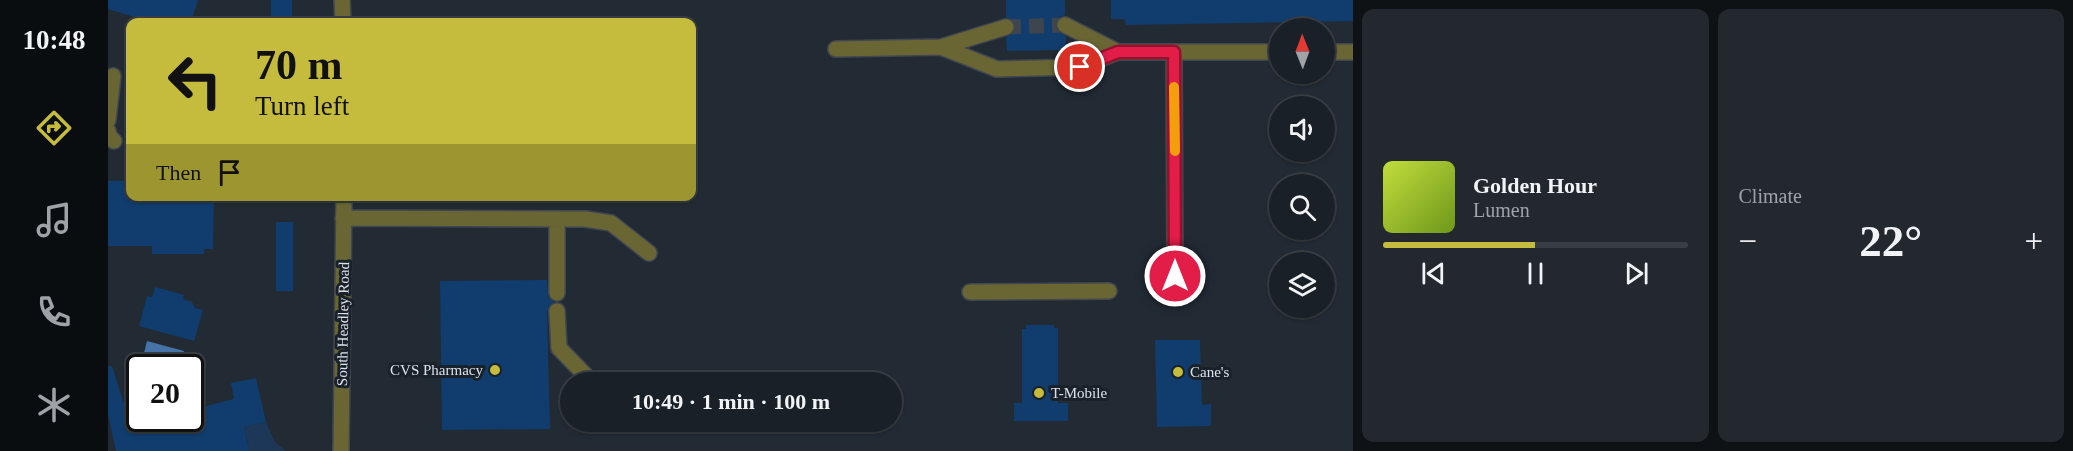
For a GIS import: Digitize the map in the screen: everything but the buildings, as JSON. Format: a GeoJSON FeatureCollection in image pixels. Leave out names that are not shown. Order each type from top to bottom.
{"type":"FeatureCollection","features":[{"type":"Feature","properties":{"kind":"street"},"geometry":{"type":"LineString","coordinates":[[342,0],[343,18]]}},
{"type":"Feature","properties":{"kind":"street"},"geometry":{"type":"LineString","coordinates":[[1065,25],[1118,52]]}},
{"type":"Feature","properties":{"kind":"street"},"geometry":{"type":"LineString","coordinates":[[836,49],[941,47],[1006,27]]}},
{"type":"Feature","properties":{"kind":"street"},"geometry":{"type":"LineString","coordinates":[[941,47],[997,69],[1080,67],[1118,52],[1269,52]]}},
{"type":"Feature","properties":{"kind":"street"},"geometry":{"type":"LineString","coordinates":[[1174,52],[1175,276]]}},
{"type":"Feature","properties":{"kind":"street"},"geometry":{"type":"LineString","coordinates":[[1335,52],[1353,52]]}},
{"type":"Feature","properties":{"kind":"street"},"geometry":{"type":"LineString","coordinates":[[108,120],[113,76]]}},
{"type":"Feature","properties":{"kind":"street","name":"South Headley Road"},"geometry":{"type":"LineString","coordinates":[[341,451],[344,201]]}},
{"type":"Feature","properties":{"kind":"street"},"geometry":{"type":"LineString","coordinates":[[344,218],[585,219],[611,223],[649,253]]}},
{"type":"Feature","properties":{"kind":"street"},"geometry":{"type":"LineString","coordinates":[[557,219],[557,293]]}},
{"type":"Feature","properties":{"kind":"street"},"geometry":{"type":"LineString","coordinates":[[970,292],[1109,291]]}},
{"type":"Feature","properties":{"kind":"street"},"geometry":{"type":"LineString","coordinates":[[557,311],[559,348],[582,372]]}},
{"type":"Feature","properties":{"kind":"shaded area"},"geometry":{"type":"Polygon","coordinates":[[[147,341],[184,351],[183,354],[144,354],[147,341]]]}},
{"type":"Feature","properties":{"kind":"shaded area"},"geometry":{"type":"Polygon","coordinates":[[[266,422],[275,442],[286,451],[247,451],[249,450],[244,427],[266,422]]]}},
{"type":"Feature","properties":{"kind":"tunnel"},"geometry":{"type":"LineString","coordinates":[[1006,27],[1065,25]]}},
{"type":"Feature","properties":{"kind":"slow traffic"},"geometry":{"type":"LineString","coordinates":[[1174,87],[1175,151]]}},
{"type":"Feature","properties":{"kind":"place","name":"CVS Pharmacy"},"geometry":{"type":"Point","coordinates":[495,370]}},
{"type":"Feature","properties":{"kind":"place","name":"Cane's"},"geometry":{"type":"Point","coordinates":[1178,372]}},
{"type":"Feature","properties":{"kind":"place","name":"T-Mobile"},"geometry":{"type":"Point","coordinates":[1039,393]}},
{"type":"Feature","properties":{"kind":"route"},"geometry":{"type":"LineString","coordinates":[[1080,67],[1118,52],[1174,52],[1175,276]]}}]}
